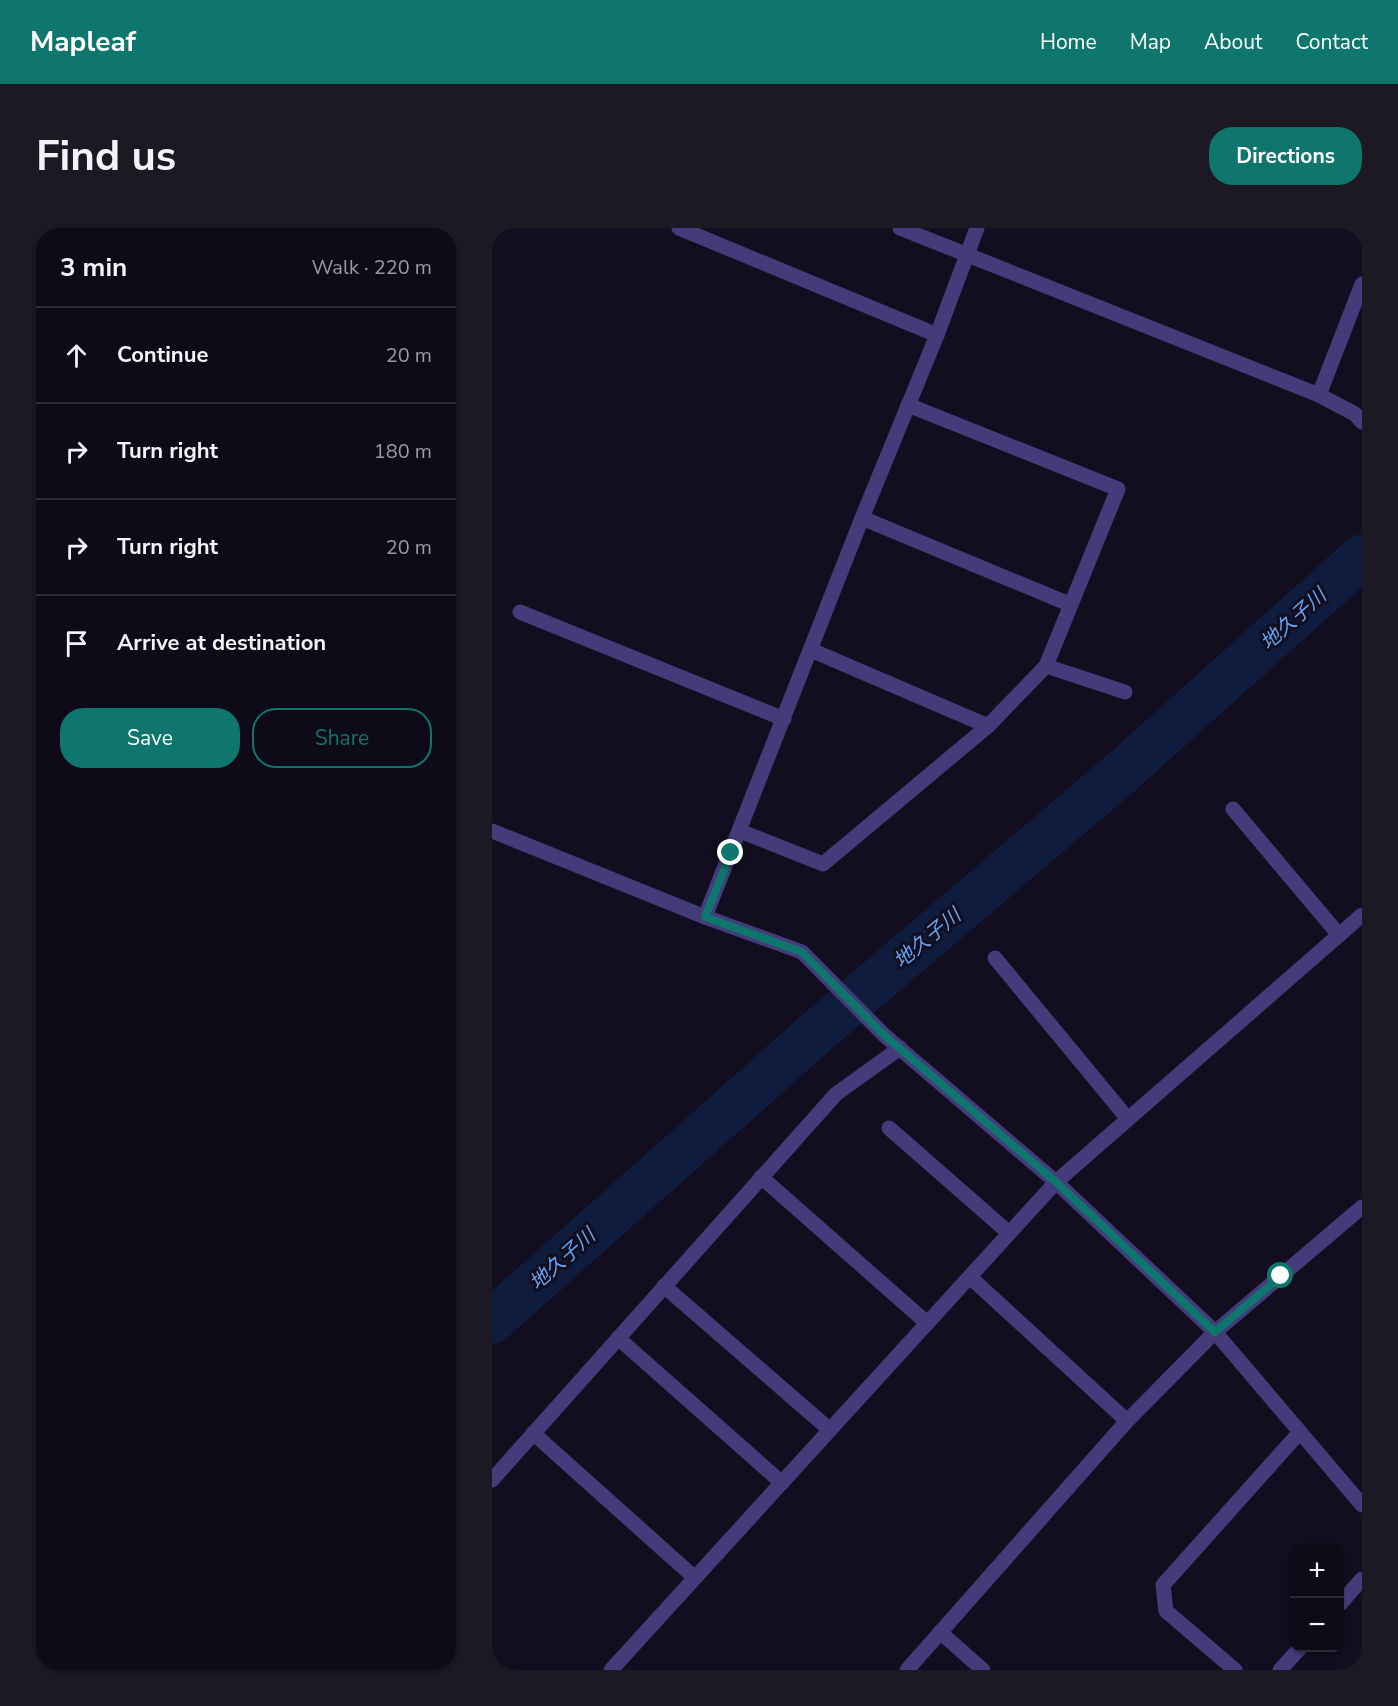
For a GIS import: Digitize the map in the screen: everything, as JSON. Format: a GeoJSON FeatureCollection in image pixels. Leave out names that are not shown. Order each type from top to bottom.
{"type":"FeatureCollection","features":[{"type":"Feature","properties":{"kind":"street"},"geometry":{"type":"LineString","coordinates":[[679,228],[938,335]]}},
{"type":"Feature","properties":{"kind":"street"},"geometry":{"type":"LineString","coordinates":[[900,228],[1319,395],[1355,414],[1362,422]]}},
{"type":"Feature","properties":{"kind":"street"},"geometry":{"type":"LineString","coordinates":[[705,917],[862,518],[938,335],[977,228]]}},
{"type":"Feature","properties":{"kind":"street"},"geometry":{"type":"LineString","coordinates":[[1319,395],[1362,284]]}},
{"type":"Feature","properties":{"kind":"street"},"geometry":{"type":"LineString","coordinates":[[740,831],[823,864],[988,726],[1046,666],[1069,604],[1118,489],[908,405]]}},
{"type":"Feature","properties":{"kind":"street"},"geometry":{"type":"LineString","coordinates":[[862,518],[1069,604]]}},
{"type":"Feature","properties":{"kind":"street"},"geometry":{"type":"LineString","coordinates":[[519,612],[784,719]]}},
{"type":"Feature","properties":{"kind":"street"},"geometry":{"type":"LineString","coordinates":[[811,650],[988,726]]}},
{"type":"Feature","properties":{"kind":"street"},"geometry":{"type":"LineString","coordinates":[[1046,666],[1125,692]]}},
{"type":"Feature","properties":{"kind":"street"},"geometry":{"type":"LineString","coordinates":[[1233,809],[1339,934]]}},
{"type":"Feature","properties":{"kind":"street"},"geometry":{"type":"LineString","coordinates":[[492,831],[705,917],[802,952],[884,1035],[1056,1182],[1215,1332],[1362,1505]]}},
{"type":"Feature","properties":{"kind":"street"},"geometry":{"type":"LineString","coordinates":[[611,1670],[1056,1182],[1362,915]]}},
{"type":"Feature","properties":{"kind":"street"},"geometry":{"type":"LineString","coordinates":[[995,958],[1128,1119]]}},
{"type":"Feature","properties":{"kind":"street"},"geometry":{"type":"LineString","coordinates":[[492,1480],[836,1094],[900,1048]]}},
{"type":"Feature","properties":{"kind":"street"},"geometry":{"type":"LineString","coordinates":[[889,1128],[1009,1233]]}},
{"type":"Feature","properties":{"kind":"street"},"geometry":{"type":"LineString","coordinates":[[761,1177],[927,1323]]}},
{"type":"Feature","properties":{"kind":"street"},"geometry":{"type":"LineString","coordinates":[[907,1670],[1127,1421],[1215,1332],[1362,1207]]}},
{"type":"Feature","properties":{"kind":"street"},"geometry":{"type":"LineString","coordinates":[[969,1277],[1127,1421]]}},
{"type":"Feature","properties":{"kind":"street"},"geometry":{"type":"LineString","coordinates":[[664,1286],[830,1430]]}},
{"type":"Feature","properties":{"kind":"street"},"geometry":{"type":"LineString","coordinates":[[618,1338],[782,1483]]}},
{"type":"Feature","properties":{"kind":"street"},"geometry":{"type":"LineString","coordinates":[[1235,1670],[1166,1611],[1163,1585],[1300,1432]]}},
{"type":"Feature","properties":{"kind":"street"},"geometry":{"type":"LineString","coordinates":[[533,1433],[695,1578]]}},
{"type":"Feature","properties":{"kind":"street"},"geometry":{"type":"LineString","coordinates":[[1344,1599],[1362,1578]]}},
{"type":"Feature","properties":{"kind":"street"},"geometry":{"type":"LineString","coordinates":[[940,1632],[983,1670]]}},
{"type":"Feature","properties":{"kind":"street"},"geometry":{"type":"LineString","coordinates":[[1280,1670],[1296,1652]]}},
{"type":"Feature","properties":{"kind":"waterway","name":"地久子川"},"geometry":{"type":"LineString","coordinates":[[492,1321],[818,1031],[1122,772],[1362,557]]}},
{"type":"Feature","properties":{"kind":"route"},"geometry":{"type":"LineString","coordinates":[[731,853],[705,917],[802,952],[884,1035],[1056,1182],[1215,1332],[1281,1276]]}}]}
